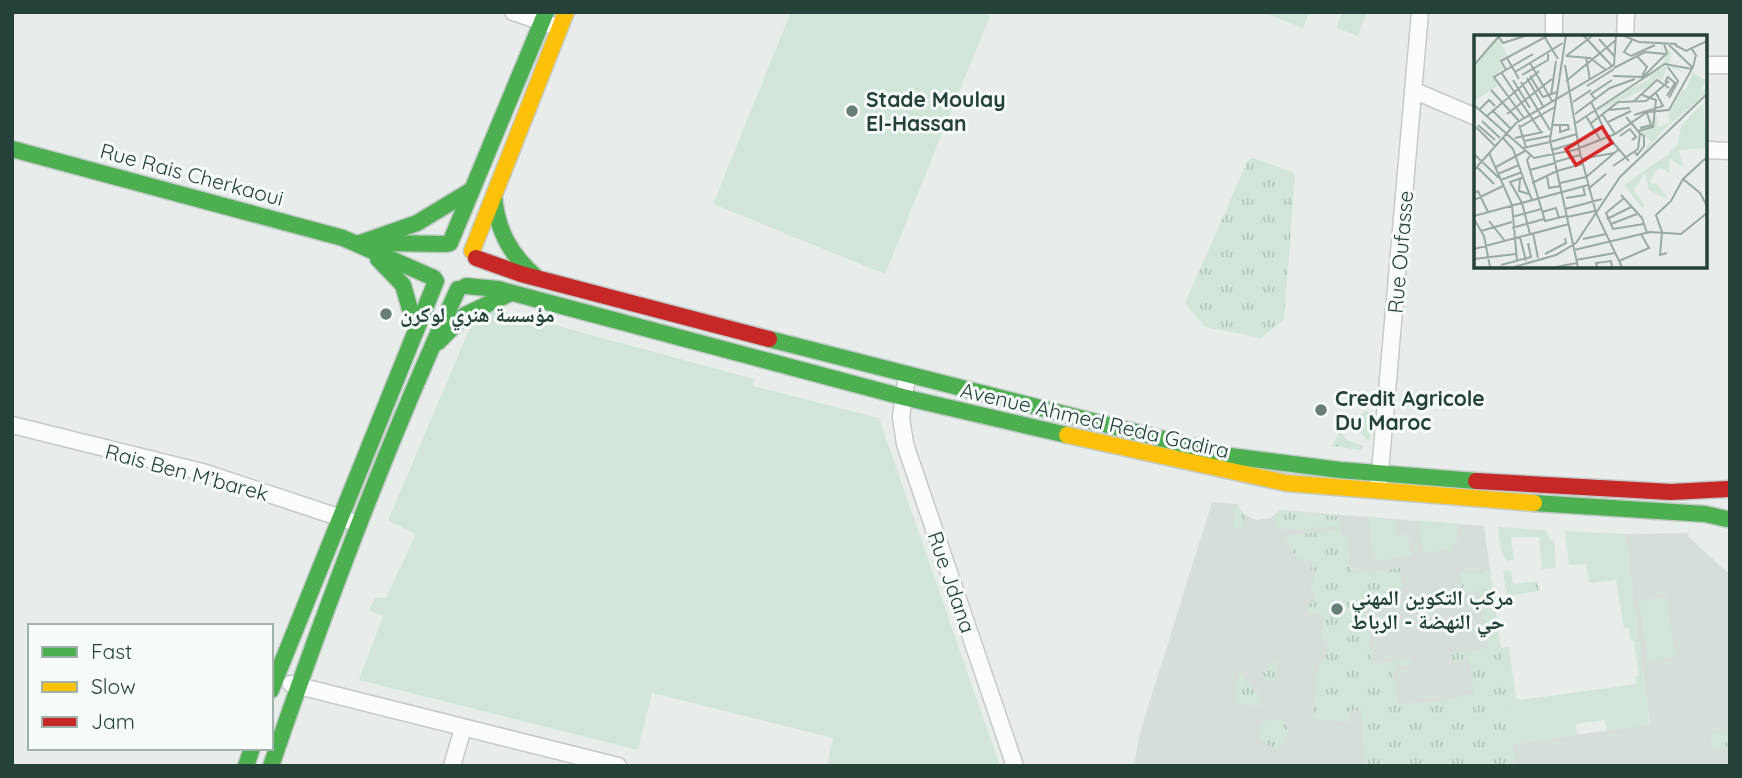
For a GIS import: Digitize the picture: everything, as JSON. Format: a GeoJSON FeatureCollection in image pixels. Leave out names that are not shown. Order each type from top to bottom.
{"type":"FeatureCollection","features":[{"type":"Feature","properties":{"kind":"main road"},"geometry":{"type":"LineString","coordinates":[[271,766],[297,686],[429,352],[462,288],[476,274],[474,255],[494,191],[566,12]]}},
{"type":"Feature","properties":{"kind":"main road"},"geometry":{"type":"LineString","coordinates":[[273,685],[435,279],[432,258],[448,243],[544,17]]}},
{"type":"Feature","properties":{"kind":"main road","name":"Rue Rais Cherkaoui"},"geometry":{"type":"LineString","coordinates":[[12,149],[360,243]]}},
{"type":"Feature","properties":{"kind":"main road"},"geometry":{"type":"LineString","coordinates":[[360,243],[417,223],[470,191]]}},
{"type":"Feature","properties":{"kind":"main road"},"geometry":{"type":"LineString","coordinates":[[494,191],[495,216],[501,235],[517,259],[539,279]]}},
{"type":"Feature","properties":{"kind":"main road"},"geometry":{"type":"LineString","coordinates":[[360,243],[458,243],[474,255]]}},
{"type":"Feature","properties":{"kind":"main road"},"geometry":{"type":"LineString","coordinates":[[360,243],[435,279],[442,286],[462,288]]}},
{"type":"Feature","properties":{"kind":"main road"},"geometry":{"type":"LineString","coordinates":[[360,243],[390,269],[403,285],[415,327]]}},
{"type":"Feature","properties":{"kind":"main road","name":"Avenue Ahmed Reda Gadira"},"geometry":{"type":"LineString","coordinates":[[474,255],[539,279],[908,376],[1230,456],[1307,468],[1671,492],[1709,492],[1729,488]]}},
{"type":"Feature","properties":{"kind":"main road","name":"Avenue Ahmed Reda Gadira"},"geometry":{"type":"LineString","coordinates":[[462,288],[511,292],[903,397],[1227,472],[1286,483],[1378,492],[1705,514],[1728,522]]}},
{"type":"Feature","properties":{"kind":"main road"},"geometry":{"type":"LineString","coordinates":[[429,352],[465,315],[511,292]]}},
{"type":"Feature","properties":{"kind":"main road"},"geometry":{"type":"LineString","coordinates":[[1728,522],[1724,499],[1729,488]]}},
{"type":"Feature","properties":{"kind":"street"},"geometry":{"type":"LineString","coordinates":[[513,12],[544,17],[559,28]]}},
{"type":"Feature","properties":{"kind":"street","name":"Rue Oufasse"},"geometry":{"type":"LineString","coordinates":[[1378,492],[1420,12]]}},
{"type":"Feature","properties":{"kind":"street"},"geometry":{"type":"LineString","coordinates":[[1554,12],[1554,35]]}},
{"type":"Feature","properties":{"kind":"street"},"geometry":{"type":"LineString","coordinates":[[1626,12],[1626,35]]}},
{"type":"Feature","properties":{"kind":"street"},"geometry":{"type":"LineString","coordinates":[[1707,65],[1730,65]]}},
{"type":"Feature","properties":{"kind":"street"},"geometry":{"type":"LineString","coordinates":[[1415,90],[1474,116]]}},
{"type":"Feature","properties":{"kind":"street"},"geometry":{"type":"LineString","coordinates":[[1707,150],[1730,151]]}},
{"type":"Feature","properties":{"kind":"street","name":"Rue Jdana"},"geometry":{"type":"LineString","coordinates":[[908,376],[901,417],[907,452],[1015,766]]}},
{"type":"Feature","properties":{"kind":"street","name":"Rais Ben M’barek"},"geometry":{"type":"LineString","coordinates":[[12,425],[206,473],[360,525]]}},
{"type":"Feature","properties":{"kind":"street"},"geometry":{"type":"LineString","coordinates":[[273,685],[297,686],[618,766]]}},
{"type":"Feature","properties":{"kind":"street"},"geometry":{"type":"LineString","coordinates":[[452,766],[463,728]]}},
{"type":"Feature","properties":{"kind":"shaded area","name":"مركب التكوين المهني حي النهضة - الرباط"},"geometry":{"type":"Polygon","coordinates":[[[1212,502],[1237,504],[1242,513],[1256,520],[1271,518],[1280,510],[1484,526],[1514,744],[1650,724],[1625,534],[1689,533],[1688,536],[1730,575],[1730,766],[1134,766],[1139,736],[1212,502]]]}},
{"type":"Feature","properties":{"kind":"green space"},"geometry":{"type":"Polygon","coordinates":[[[791,12],[980,12],[990,16],[885,274],[713,204],[791,12]]]}},
{"type":"Feature","properties":{"kind":"green space"},"geometry":{"type":"Polygon","coordinates":[[[1262,12],[1309,12],[1303,28],[1262,12]]]}},
{"type":"Feature","properties":{"kind":"green space"},"geometry":{"type":"Polygon","coordinates":[[[1342,12],[1367,12],[1358,36],[1336,28],[1342,12]]]}},
{"type":"Feature","properties":{"kind":"green space"},"geometry":{"type":"Polygon","coordinates":[[[1253,158],[1292,172],[1295,176],[1284,320],[1261,338],[1205,327],[1185,303],[1248,160],[1253,158]]]}},
{"type":"Feature","properties":{"kind":"green space"},"geometry":{"type":"Polygon","coordinates":[[[491,308],[754,379],[753,386],[879,418],[1000,766],[827,766],[833,738],[652,693],[638,750],[359,680],[383,616],[369,610],[375,598],[386,598],[416,534],[388,521],[474,318],[491,308]]]}},
{"type":"Feature","properties":{"kind":"green space"},"geometry":{"type":"Polygon","coordinates":[[[1366,411],[1371,413],[1370,442],[1349,422],[1366,411]]]}},
{"type":"Feature","properties":{"kind":"green space"},"geometry":{"type":"Polygon","coordinates":[[[1340,431],[1347,440],[1364,446],[1361,450],[1332,446],[1340,431]]]}},
{"type":"Feature","properties":{"kind":"green space"},"geometry":{"type":"Polygon","coordinates":[[[1235,504],[1245,515],[1242,529],[1233,528],[1235,504]]]}},
{"type":"Feature","properties":{"kind":"green space"},"geometry":{"type":"Polygon","coordinates":[[[1280,510],[1339,517],[1341,526],[1284,530],[1272,521],[1280,510]]]}},
{"type":"Feature","properties":{"kind":"green space"},"geometry":{"type":"Polygon","coordinates":[[[1368,518],[1395,520],[1396,535],[1408,535],[1411,556],[1378,561],[1373,557],[1368,518]]]}},
{"type":"Feature","properties":{"kind":"green space"},"geometry":{"type":"Polygon","coordinates":[[[1418,520],[1459,524],[1457,541],[1446,550],[1423,553],[1418,520]]]}},
{"type":"Feature","properties":{"kind":"green space"},"geometry":{"type":"Polygon","coordinates":[[[1498,527],[1546,530],[1550,540],[1554,540],[1556,568],[1542,569],[1539,537],[1511,537],[1514,560],[1506,561],[1501,551],[1498,527]]]}},
{"type":"Feature","properties":{"kind":"green space"},"geometry":{"type":"Polygon","coordinates":[[[1340,529],[1342,535],[1347,535],[1351,574],[1400,568],[1403,587],[1385,590],[1387,603],[1365,607],[1373,664],[1410,659],[1411,665],[1393,668],[1398,704],[1443,701],[1474,693],[1469,658],[1452,660],[1451,654],[1488,648],[1480,591],[1463,593],[1460,574],[1490,571],[1516,766],[1365,766],[1361,710],[1349,711],[1350,722],[1313,719],[1318,663],[1324,663],[1328,640],[1321,638],[1324,615],[1308,612],[1309,603],[1313,603],[1314,592],[1310,591],[1316,571],[1311,570],[1312,561],[1298,559],[1283,537],[1340,529]]]}},
{"type":"Feature","properties":{"kind":"green space"},"geometry":{"type":"Polygon","coordinates":[[[1565,531],[1625,534],[1650,725],[1607,731],[1605,720],[1576,724],[1577,735],[1513,744],[1500,648],[1509,647],[1516,698],[1521,700],[1636,684],[1636,676],[1639,675],[1634,641],[1631,641],[1629,628],[1624,628],[1616,580],[1589,583],[1586,564],[1569,565],[1565,531]]]}},
{"type":"Feature","properties":{"kind":"green space"},"geometry":{"type":"Polygon","coordinates":[[[1511,570],[1513,584],[1537,581],[1539,591],[1507,596],[1503,571],[1511,570]]]}},
{"type":"Feature","properties":{"kind":"green space"},"geometry":{"type":"Polygon","coordinates":[[[1666,597],[1676,657],[1648,661],[1639,601],[1666,597]]]}},
{"type":"Feature","properties":{"kind":"green space"},"geometry":{"type":"Polygon","coordinates":[[[1271,661],[1278,662],[1274,682],[1268,681],[1262,673],[1270,668],[1271,661]]]}},
{"type":"Feature","properties":{"kind":"green space"},"geometry":{"type":"Polygon","coordinates":[[[1238,671],[1260,697],[1260,706],[1235,703],[1238,671]]]}},
{"type":"Feature","properties":{"kind":"green space"},"geometry":{"type":"Polygon","coordinates":[[[1274,719],[1284,723],[1288,733],[1284,743],[1274,747],[1264,743],[1260,733],[1264,723],[1274,719]]]}},
{"type":"Feature","properties":{"kind":"green space"},"geometry":{"type":"Polygon","coordinates":[[[1730,732],[1730,746],[1712,748],[1710,734],[1730,732]]]}},
{"type":"Feature","properties":{"kind":"traffic: fast"},"geometry":{"type":"LineString","coordinates":[[450,243],[546,12]]}},
{"type":"Feature","properties":{"kind":"traffic: fast"},"geometry":{"type":"LineString","coordinates":[[12,149],[343,238],[434,278]]}},
{"type":"Feature","properties":{"kind":"traffic: fast"},"geometry":{"type":"LineString","coordinates":[[360,243],[417,223],[470,191]]}},
{"type":"Feature","properties":{"kind":"traffic: fast"},"geometry":{"type":"LineString","coordinates":[[494,196],[498,219],[506,240],[534,275]]}},
{"type":"Feature","properties":{"kind":"traffic: fast"},"geometry":{"type":"LineString","coordinates":[[380,243],[447,244]]}},
{"type":"Feature","properties":{"kind":"traffic: fast"},"geometry":{"type":"LineString","coordinates":[[378,259],[403,285],[415,327]]}},
{"type":"Feature","properties":{"kind":"traffic: fast"},"geometry":{"type":"LineString","coordinates":[[273,685],[436,281]]}},
{"type":"Feature","properties":{"kind":"traffic: fast"},"geometry":{"type":"LineString","coordinates":[[466,286],[498,289],[903,397],[1067,435]]}},
{"type":"Feature","properties":{"kind":"traffic: fast"},"geometry":{"type":"LineString","coordinates":[[271,766],[359,525],[458,289]]}},
{"type":"Feature","properties":{"kind":"traffic: fast"},"geometry":{"type":"LineString","coordinates":[[438,342],[465,315],[511,293]]}},
{"type":"Feature","properties":{"kind":"traffic: fast"},"geometry":{"type":"LineString","coordinates":[[769,339],[1230,456],[1340,470],[1476,481]]}},
{"type":"Feature","properties":{"kind":"traffic: fast"},"geometry":{"type":"LineString","coordinates":[[1534,503],[1705,514],[1727,519]]}},
{"type":"Feature","properties":{"kind":"traffic: fast"},"geometry":{"type":"LineString","coordinates":[[246,766],[251,750]]}},
{"type":"Feature","properties":{"kind":"traffic: slow"},"geometry":{"type":"LineString","coordinates":[[472,251],[566,12]]}},
{"type":"Feature","properties":{"kind":"traffic: slow"},"geometry":{"type":"LineString","coordinates":[[1067,435],[1286,483],[1534,503]]}},
{"type":"Feature","properties":{"kind":"traffic: jam"},"geometry":{"type":"LineString","coordinates":[[476,258],[521,274],[769,339]]}},
{"type":"Feature","properties":{"kind":"traffic: jam"},"geometry":{"type":"LineString","coordinates":[[1476,481],[1671,492],[1728,489]]}},
{"type":"Feature","properties":{"kind":"place","name":"Stade Moulay El-Hassan"},"geometry":{"type":"Point","coordinates":[852,111]}},
{"type":"Feature","properties":{"kind":"place","name":"مؤسسة هنري لوكرن"},"geometry":{"type":"Point","coordinates":[386,314]}},
{"type":"Feature","properties":{"kind":"place","name":"Credit Agricole Du Maroc"},"geometry":{"type":"Point","coordinates":[1321,410]}},
{"type":"Feature","properties":{"kind":"place","name":"مركب التكوين المهني حي النهضة - الرباط"},"geometry":{"type":"Point","coordinates":[1337,609]}}]}
